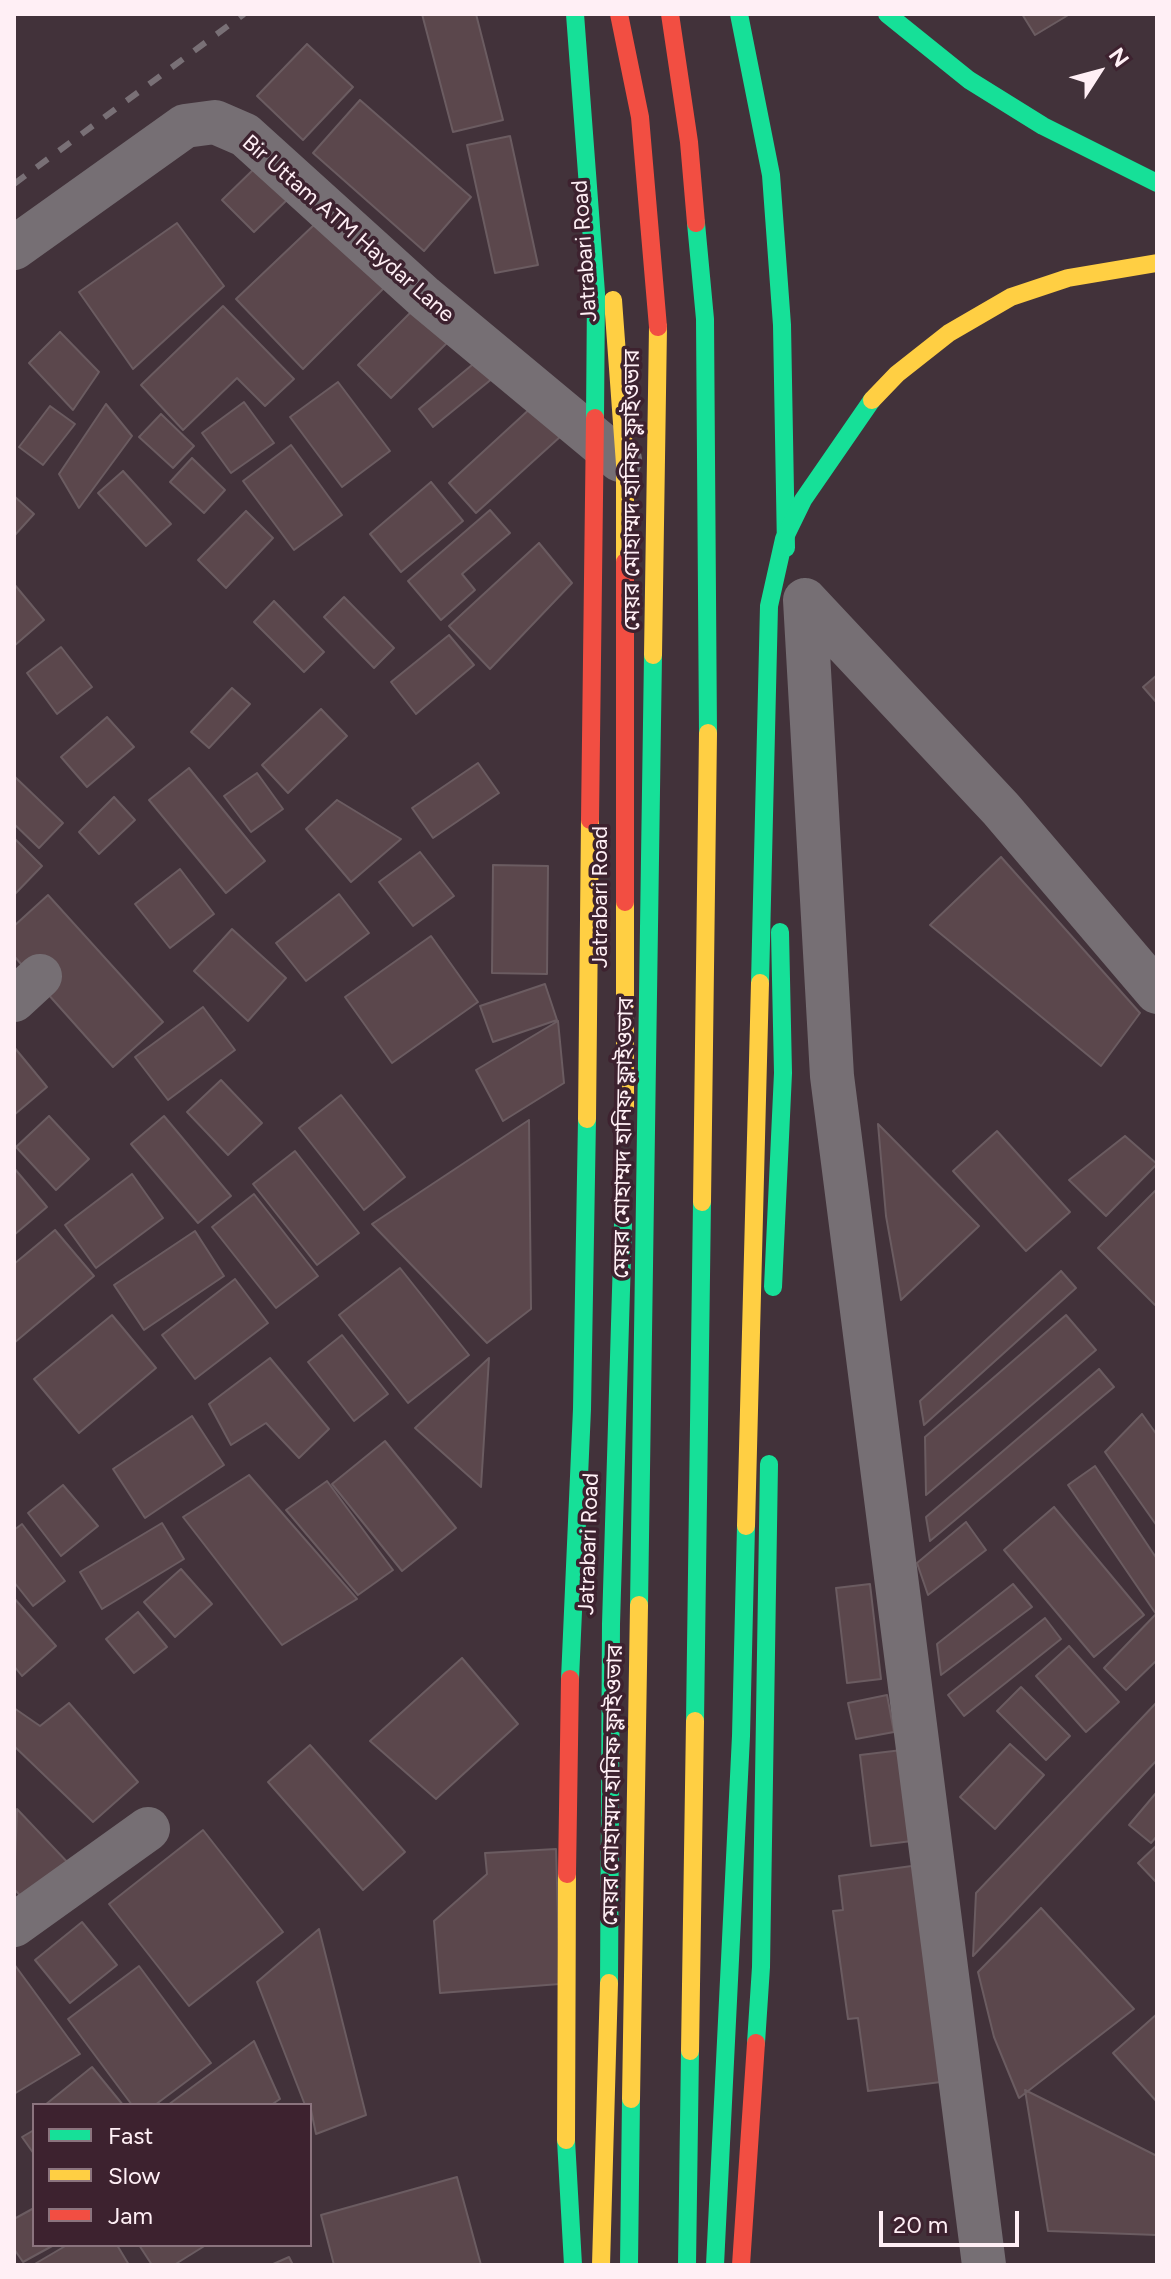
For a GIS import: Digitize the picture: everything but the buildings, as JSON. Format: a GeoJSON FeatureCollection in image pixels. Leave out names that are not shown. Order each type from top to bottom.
{"type":"FeatureCollection","features":[{"type":"Feature","properties":{"kind":"main road","name":"Jatrabari Road"},"geometry":{"type":"LineString","coordinates":[[564,14],[602,153],[625,464],[625,1127]]}},
{"type":"Feature","properties":{"kind":"main road"},"geometry":{"type":"LineString","coordinates":[[573,2265],[568,2231],[566,2140],[568,1728],[582,1409],[596,309],[575,14]]}},
{"type":"Feature","properties":{"kind":"main road","name":"মেয়র মোহাম্মদ হানিফ ফ্লাইওভার"},"geometry":{"type":"LineString","coordinates":[[619,14],[640,117],[658,312],[629,2265]]}},
{"type":"Feature","properties":{"kind":"main road"},"geometry":{"type":"LineString","coordinates":[[670,14],[689,142],[705,319],[710,618],[687,2265]]}},
{"type":"Feature","properties":{"kind":"main road"},"geometry":{"type":"LineString","coordinates":[[739,14],[771,175],[782,325],[786,582],[777,742],[783,1073],[772,1299]]}},
{"type":"Feature","properties":{"kind":"main road"},"geometry":{"type":"LineString","coordinates":[[887,14],[969,80],[1043,126],[1157,183]]}},
{"type":"Feature","properties":{"kind":"main road"},"geometry":{"type":"LineString","coordinates":[[715,2265],[741,1736],[769,606],[784,539],[803,500],[867,406],[897,374],[949,333],[1011,297],[1068,278],[1157,263]]}},
{"type":"Feature","properties":{"kind":"main road","name":"Jatrabari Road"},"geometry":{"type":"LineString","coordinates":[[601,2265],[608,2064],[611,1624],[624,1205]]}},
{"type":"Feature","properties":{"kind":"main road"},"geometry":{"type":"LineString","coordinates":[[741,2265],[761,1967],[769,1438]]}},
{"type":"Feature","properties":{"kind":"street","name":"Bir Uttam ATM Haydar Lane"},"geometry":{"type":"LineString","coordinates":[[14,248],[185,126],[215,122],[245,135],[424,297],[584,434],[625,464]]}},
{"type":"Feature","properties":{"kind":"street"},"geometry":{"type":"LineString","coordinates":[[984,2265],[832,1076],[805,600],[1001,809],[1157,992]]}},
{"type":"Feature","properties":{"kind":"street"},"geometry":{"type":"LineString","coordinates":[[783,1073],[832,1076]]}},
{"type":"Feature","properties":{"kind":"street"},"geometry":{"type":"LineString","coordinates":[[14,1925],[148,1829]]}},
{"type":"Feature","properties":{"kind":"railway"},"geometry":{"type":"LineString","coordinates":[[14,184],[244,14]]}},
{"type":"Feature","properties":{"kind":"traffic: fast"},"geometry":{"type":"LineString","coordinates":[[575,14],[596,293],[595,418]]}},
{"type":"Feature","properties":{"kind":"traffic: fast"},"geometry":{"type":"LineString","coordinates":[[739,14],[771,175],[782,325],[786,548]]}},
{"type":"Feature","properties":{"kind":"traffic: fast"},"geometry":{"type":"LineString","coordinates":[[887,14],[969,80],[1043,126],[1157,183]]}},
{"type":"Feature","properties":{"kind":"traffic: fast"},"geometry":{"type":"LineString","coordinates":[[696,223],[705,319],[708,733]]}},
{"type":"Feature","properties":{"kind":"traffic: fast"},"geometry":{"type":"LineString","coordinates":[[760,983],[769,606],[784,539],[803,500],[872,400]]}},
{"type":"Feature","properties":{"kind":"traffic: fast"},"geometry":{"type":"LineString","coordinates":[[639,1605],[653,655]]}},
{"type":"Feature","properties":{"kind":"traffic: fast"},"geometry":{"type":"LineString","coordinates":[[773,1287],[783,1073],[780,932]]}},
{"type":"Feature","properties":{"kind":"traffic: fast"},"geometry":{"type":"LineString","coordinates":[[570,1679],[582,1409],[587,1119]]}},
{"type":"Feature","properties":{"kind":"traffic: fast"},"geometry":{"type":"LineString","coordinates":[[695,1721],[702,1202]]}},
{"type":"Feature","properties":{"kind":"traffic: fast"},"geometry":{"type":"LineString","coordinates":[[609,1983],[611,1624],[623,1224]]}},
{"type":"Feature","properties":{"kind":"traffic: fast"},"geometry":{"type":"LineString","coordinates":[[756,2043],[761,1967],[769,1464]]}},
{"type":"Feature","properties":{"kind":"traffic: fast"},"geometry":{"type":"LineString","coordinates":[[715,2265],[741,1736],[746,1526]]}},
{"type":"Feature","properties":{"kind":"traffic: fast"},"geometry":{"type":"LineString","coordinates":[[687,2265],[690,2051]]}},
{"type":"Feature","properties":{"kind":"traffic: fast"},"geometry":{"type":"LineString","coordinates":[[629,2265],[631,2099]]}},
{"type":"Feature","properties":{"kind":"traffic: fast"},"geometry":{"type":"LineString","coordinates":[[566,2140],[573,2265]]}},
{"type":"Feature","properties":{"kind":"traffic: slow"},"geometry":{"type":"LineString","coordinates":[[872,400],[897,374],[949,333],[1011,297],[1068,278],[1157,263]]}},
{"type":"Feature","properties":{"kind":"traffic: slow"},"geometry":{"type":"LineString","coordinates":[[613,300],[625,464],[625,562]]}},
{"type":"Feature","properties":{"kind":"traffic: slow"},"geometry":{"type":"LineString","coordinates":[[653,655],[658,327]]}},
{"type":"Feature","properties":{"kind":"traffic: slow"},"geometry":{"type":"LineString","coordinates":[[702,1202],[708,733]]}},
{"type":"Feature","properties":{"kind":"traffic: slow"},"geometry":{"type":"LineString","coordinates":[[587,1119],[590,820]]}},
{"type":"Feature","properties":{"kind":"traffic: slow"},"geometry":{"type":"LineString","coordinates":[[625,902],[625,1107]]}},
{"type":"Feature","properties":{"kind":"traffic: slow"},"geometry":{"type":"LineString","coordinates":[[746,1526],[760,983]]}},
{"type":"Feature","properties":{"kind":"traffic: slow"},"geometry":{"type":"LineString","coordinates":[[631,2099],[639,1605]]}},
{"type":"Feature","properties":{"kind":"traffic: slow"},"geometry":{"type":"LineString","coordinates":[[690,2051],[695,1721]]}},
{"type":"Feature","properties":{"kind":"traffic: slow"},"geometry":{"type":"LineString","coordinates":[[566,2140],[567,1874]]}},
{"type":"Feature","properties":{"kind":"traffic: slow"},"geometry":{"type":"LineString","coordinates":[[601,2265],[609,1983]]}},
{"type":"Feature","properties":{"kind":"traffic: jam"},"geometry":{"type":"LineString","coordinates":[[619,14],[640,117],[658,327]]}},
{"type":"Feature","properties":{"kind":"traffic: jam"},"geometry":{"type":"LineString","coordinates":[[670,14],[689,142],[696,223]]}},
{"type":"Feature","properties":{"kind":"traffic: jam"},"geometry":{"type":"LineString","coordinates":[[590,820],[595,418]]}},
{"type":"Feature","properties":{"kind":"traffic: jam"},"geometry":{"type":"LineString","coordinates":[[625,562],[625,902]]}},
{"type":"Feature","properties":{"kind":"traffic: jam"},"geometry":{"type":"LineString","coordinates":[[567,1874],[570,1679]]}},
{"type":"Feature","properties":{"kind":"traffic: jam"},"geometry":{"type":"LineString","coordinates":[[741,2265],[756,2043]]}}]}
